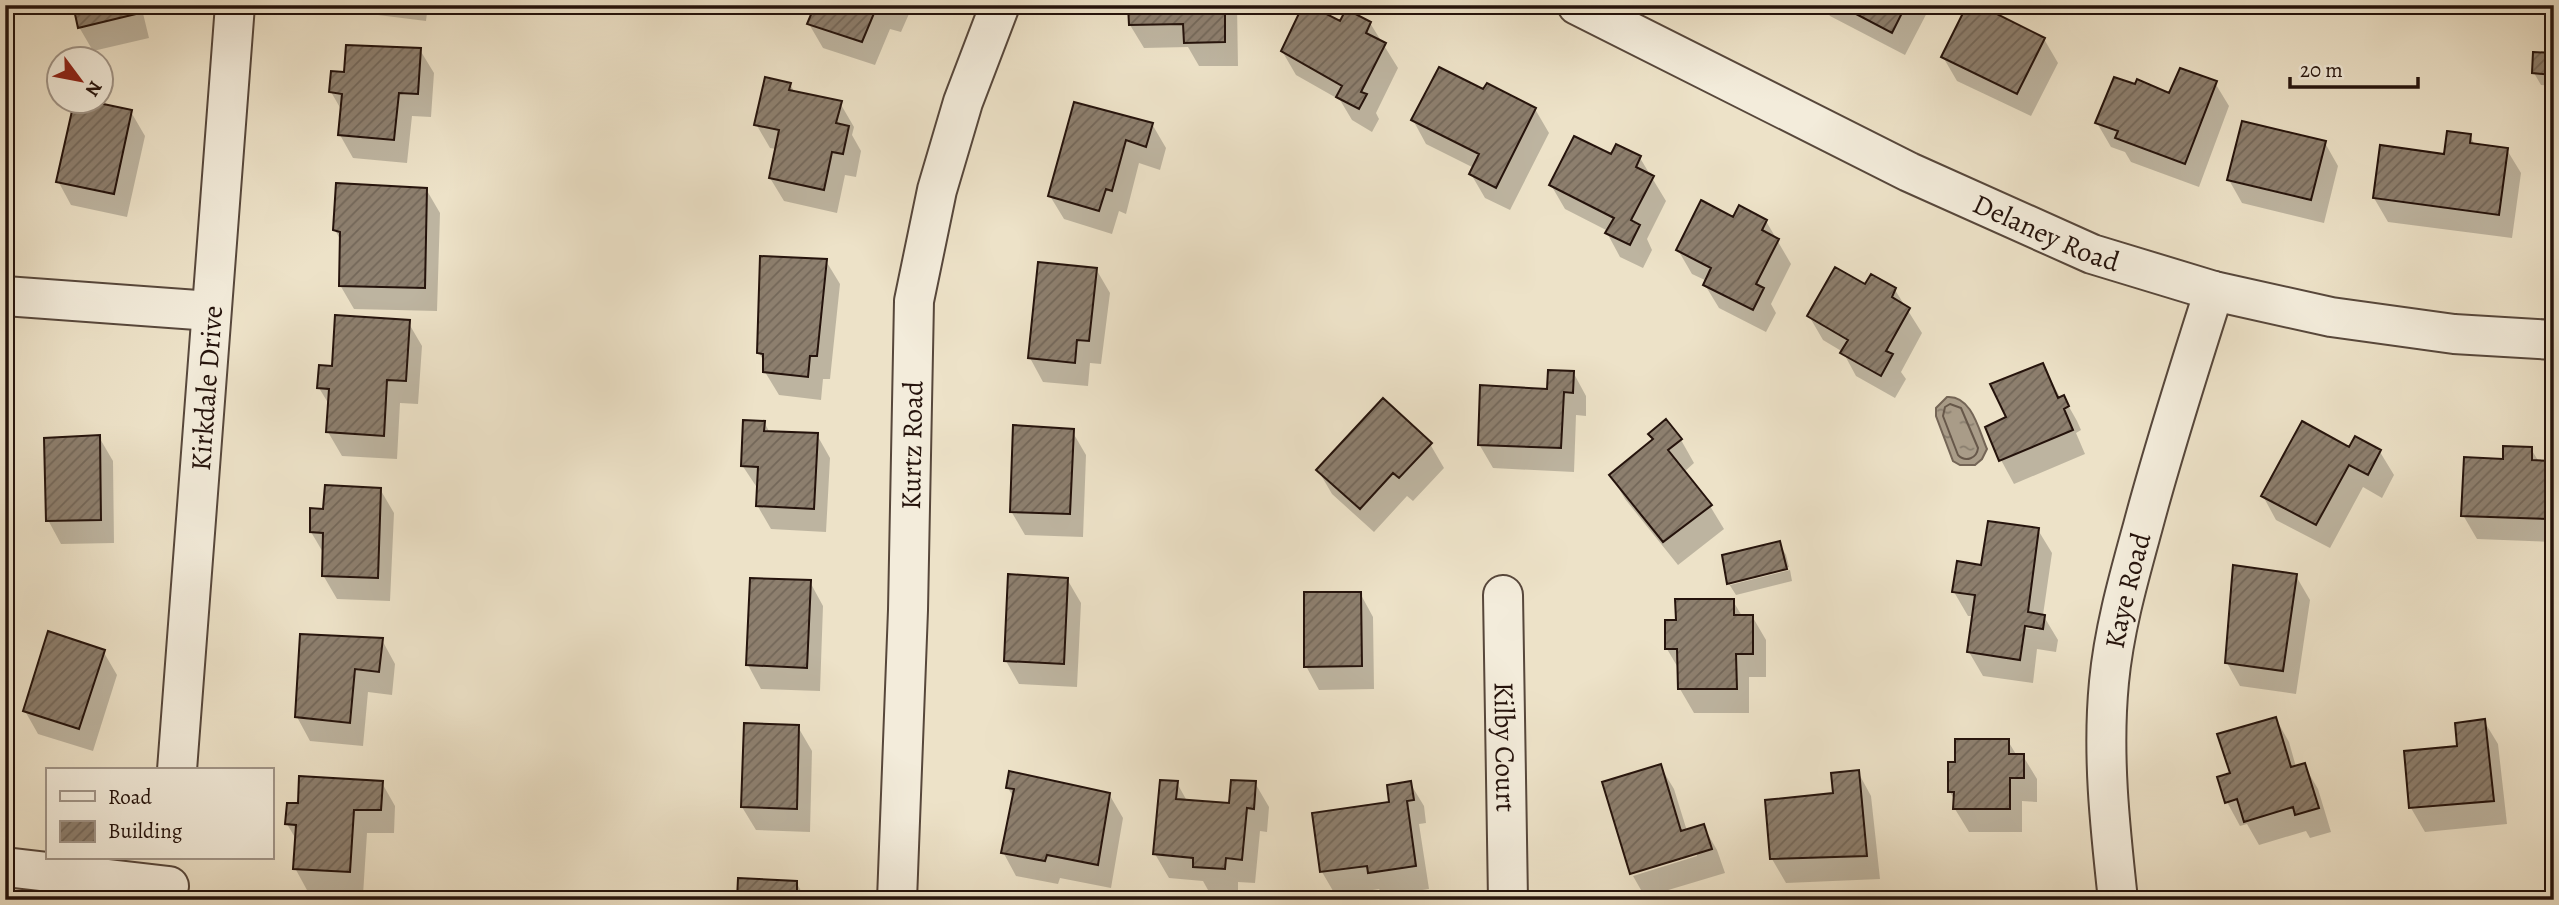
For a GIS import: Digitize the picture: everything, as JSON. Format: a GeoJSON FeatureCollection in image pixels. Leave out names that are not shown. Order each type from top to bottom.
{"type":"FeatureCollection","features":[{"type":"Feature","properties":{"kind":"street","name":"Kirkdale Drive"},"geometry":{"type":"LineString","coordinates":[[177,768],[234,5]]}},
{"type":"Feature","properties":{"kind":"street","name":"Kurtz Road"},"geometry":{"type":"LineString","coordinates":[[897,900],[908,610],[914,301],[937,190],[962,102],[1000,5]]}},
{"type":"Feature","properties":{"kind":"street","name":"Delaney Road"},"geometry":{"type":"LineString","coordinates":[[1577,5],[1909,172],[2092,254],[2214,291],[2331,317],[2454,334],[2554,340]]}},
{"type":"Feature","properties":{"kind":"street","name":"Kaye Road"},"geometry":{"type":"LineString","coordinates":[[2118,900],[2108,812],[2106,763],[2109,682],[2126,587],[2166,440],[2214,291]]}},
{"type":"Feature","properties":{"kind":"street"},"geometry":{"type":"LineString","coordinates":[[5,296],[211,311]]}},
{"type":"Feature","properties":{"kind":"street","name":"Kilby Court"},"geometry":{"type":"LineString","coordinates":[[1503,595],[1508,900]]}},
{"type":"Feature","properties":{"kind":"street"},"geometry":{"type":"LineString","coordinates":[[5,867],[169,881]]}},
{"type":"Feature","properties":{"kind":"water"},"geometry":{"type":"Polygon","coordinates":[[[1947,397],[1963,402],[1977,424],[1987,449],[1975,465],[1960,465],[1953,461],[1936,416],[1936,408],[1947,397]]]}},
{"type":"Feature","properties":{"kind":"building"},"geometry":{"type":"Polygon","coordinates":[[[73,5],[134,5],[136,14],[78,28],[73,5]]]}},
{"type":"Feature","properties":{"kind":"building"},"geometry":{"type":"Polygon","coordinates":[[[815,5],[889,5],[887,10],[877,6],[862,42],[807,24],[815,5]]]}},
{"type":"Feature","properties":{"kind":"building"},"geometry":{"type":"Polygon","coordinates":[[[1128,5],[1225,5],[1225,42],[1184,43],[1183,24],[1129,25],[1128,5]]]}},
{"type":"Feature","properties":{"kind":"building"},"geometry":{"type":"Polygon","coordinates":[[[1303,5],[1309,5],[1340,21],[1346,9],[1371,22],[1366,33],[1386,43],[1361,92],[1367,94],[1359,109],[1336,97],[1342,86],[1281,51],[1303,5]]]}},
{"type":"Feature","properties":{"kind":"building"},"geometry":{"type":"Polygon","coordinates":[[[1839,5],[1906,5],[1892,33],[1839,5]]]}},
{"type":"Feature","properties":{"kind":"building"},"geometry":{"type":"Polygon","coordinates":[[[1967,5],[1979,5],[2045,38],[2017,94],[1941,57],[1967,5]]]}},
{"type":"Feature","properties":{"kind":"building"},"geometry":{"type":"Polygon","coordinates":[[[346,45],[421,48],[418,94],[399,93],[394,140],[338,135],[342,94],[329,92],[331,71],[344,72],[346,45]]]}},
{"type":"Feature","properties":{"kind":"building"},"geometry":{"type":"Polygon","coordinates":[[[2533,52],[2554,53],[2553,75],[2532,73],[2533,52]]]}},
{"type":"Feature","properties":{"kind":"building"},"geometry":{"type":"Polygon","coordinates":[[[1439,67],[1483,89],[1487,83],[1536,108],[1496,188],[1469,174],[1479,154],[1411,120],[1439,67]]]}},
{"type":"Feature","properties":{"kind":"building"},"geometry":{"type":"Polygon","coordinates":[[[2180,68],[2217,81],[2185,164],[2115,138],[2118,131],[2095,123],[2114,77],[2135,84],[2137,79],[2169,93],[2180,68]]]}},
{"type":"Feature","properties":{"kind":"building"},"geometry":{"type":"Polygon","coordinates":[[[765,77],[791,83],[789,90],[842,101],[836,123],[849,126],[843,154],[832,152],[824,190],[769,178],[779,130],[754,125],[765,77]]]}},
{"type":"Feature","properties":{"kind":"building"},"geometry":{"type":"Polygon","coordinates":[[[1074,102],[1153,123],[1146,147],[1126,140],[1112,191],[1106,189],[1099,211],[1048,196],[1074,102]]]}},
{"type":"Feature","properties":{"kind":"building"},"geometry":{"type":"Polygon","coordinates":[[[116,107],[132,110],[114,194],[56,182],[71,116],[116,116],[116,107]]]}},
{"type":"Feature","properties":{"kind":"building"},"geometry":{"type":"Polygon","coordinates":[[[2242,121],[2326,141],[2311,200],[2227,180],[2242,121]]]}},
{"type":"Feature","properties":{"kind":"building"},"geometry":{"type":"Polygon","coordinates":[[[2447,131],[2471,134],[2470,143],[2508,148],[2499,215],[2373,198],[2380,145],[2444,154],[2447,131]]]}},
{"type":"Feature","properties":{"kind":"building"},"geometry":{"type":"Polygon","coordinates":[[[1574,136],[1611,154],[1616,144],[1641,156],[1636,167],[1654,176],[1631,220],[1640,225],[1630,245],[1605,233],[1614,218],[1549,185],[1574,136]]]}},
{"type":"Feature","properties":{"kind":"building"},"geometry":{"type":"Polygon","coordinates":[[[336,183],[427,188],[425,288],[339,286],[340,232],[333,230],[336,183]]]}},
{"type":"Feature","properties":{"kind":"building"},"geometry":{"type":"Polygon","coordinates":[[[1701,200],[1733,217],[1739,205],[1767,220],[1762,230],[1779,239],[1756,284],[1764,288],[1753,310],[1703,285],[1711,268],[1676,250],[1701,200]]]}},
{"type":"Feature","properties":{"kind":"building"},"geometry":{"type":"Polygon","coordinates":[[[760,256],[827,259],[817,356],[810,356],[808,377],[763,372],[763,354],[757,353],[760,256]]]}},
{"type":"Feature","properties":{"kind":"building"},"geometry":{"type":"Polygon","coordinates":[[[1038,262],[1097,268],[1089,341],[1077,340],[1075,363],[1028,358],[1038,262]]]}},
{"type":"Feature","properties":{"kind":"building"},"geometry":{"type":"Polygon","coordinates":[[[1835,267],[1865,284],[1871,274],[1896,288],[1892,297],[1910,308],[1886,351],[1893,354],[1881,376],[1840,353],[1848,340],[1807,316],[1835,267]]]}},
{"type":"Feature","properties":{"kind":"building"},"geometry":{"type":"Polygon","coordinates":[[[335,315],[410,320],[406,381],[387,380],[384,436],[326,432],[329,389],[317,388],[319,365],[332,366],[335,315]]]}},
{"type":"Feature","properties":{"kind":"building"},"geometry":{"type":"Polygon","coordinates":[[[2043,363],[2058,398],[2064,395],[2069,406],[2064,409],[2073,430],[1999,461],[1985,427],[2006,417],[1990,384],[2043,363]]]}},
{"type":"Feature","properties":{"kind":"building"},"geometry":{"type":"Polygon","coordinates":[[[1548,370],[1574,371],[1573,393],[1564,392],[1561,448],[1478,445],[1480,385],[1547,389],[1548,370]]]}},
{"type":"Feature","properties":{"kind":"building"},"geometry":{"type":"Polygon","coordinates":[[[1383,398],[1432,443],[1399,478],[1393,473],[1360,509],[1316,470],[1383,398]]]}},
{"type":"Feature","properties":{"kind":"building"},"geometry":{"type":"Polygon","coordinates":[[[1666,419],[1682,439],[1668,450],[1712,505],[1663,542],[1609,475],[1653,439],[1648,434],[1666,419]]]}},
{"type":"Feature","properties":{"kind":"building"},"geometry":{"type":"Polygon","coordinates":[[[743,420],[765,421],[764,431],[818,433],[814,509],[756,506],[758,467],[741,466],[743,420]]]}},
{"type":"Feature","properties":{"kind":"building"},"geometry":{"type":"Polygon","coordinates":[[[2302,421],[2349,447],[2355,436],[2381,450],[2368,475],[2349,465],[2316,525],[2261,496],[2302,421]]]}},
{"type":"Feature","properties":{"kind":"building"},"geometry":{"type":"Polygon","coordinates":[[[1013,425],[1074,429],[1070,514],[1010,512],[1013,425]]]}},
{"type":"Feature","properties":{"kind":"building"},"geometry":{"type":"Polygon","coordinates":[[[100,435],[101,520],[46,521],[44,438],[100,435]]]}},
{"type":"Feature","properties":{"kind":"building"},"geometry":{"type":"Polygon","coordinates":[[[2503,446],[2532,447],[2532,460],[2551,461],[2550,519],[2461,516],[2464,457],[2503,459],[2503,446]]]}},
{"type":"Feature","properties":{"kind":"building"},"geometry":{"type":"Polygon","coordinates":[[[325,485],[381,488],[378,578],[322,576],[323,533],[310,532],[310,508],[323,509],[325,485]]]}},
{"type":"Feature","properties":{"kind":"building"},"geometry":{"type":"Polygon","coordinates":[[[1988,521],[2039,528],[2028,612],[2045,615],[2043,629],[2025,626],[2020,660],[1967,652],[1975,595],[1952,592],[1957,561],[1981,565],[1988,521]]]}},
{"type":"Feature","properties":{"kind":"building"},"geometry":{"type":"Polygon","coordinates":[[[1780,541],[1787,569],[1727,584],[1722,555],[1780,541]]]}},
{"type":"Feature","properties":{"kind":"building"},"geometry":{"type":"Polygon","coordinates":[[[2233,565],[2297,574],[2283,671],[2225,663],[2233,565]]]}},
{"type":"Feature","properties":{"kind":"building"},"geometry":{"type":"Polygon","coordinates":[[[1008,574],[1068,578],[1064,664],[1004,661],[1008,574]]]}},
{"type":"Feature","properties":{"kind":"building"},"geometry":{"type":"Polygon","coordinates":[[[750,578],[811,580],[807,668],[746,665],[750,578]]]}},
{"type":"Feature","properties":{"kind":"building"},"geometry":{"type":"Polygon","coordinates":[[[1304,592],[1361,592],[1362,666],[1304,667],[1304,592]]]}},
{"type":"Feature","properties":{"kind":"building"},"geometry":{"type":"Polygon","coordinates":[[[1675,599],[1734,599],[1734,615],[1753,615],[1753,654],[1736,654],[1737,689],[1678,689],[1677,649],[1665,649],[1665,620],[1676,620],[1675,599]]]}},
{"type":"Feature","properties":{"kind":"building"},"geometry":{"type":"Polygon","coordinates":[[[48,631],[105,650],[79,729],[23,711],[48,631]]]}},
{"type":"Feature","properties":{"kind":"building"},"geometry":{"type":"Polygon","coordinates":[[[300,634],[383,638],[379,672],[355,669],[350,723],[295,717],[300,634]]]}},
{"type":"Feature","properties":{"kind":"building"},"geometry":{"type":"Polygon","coordinates":[[[2276,717],[2291,767],[2305,763],[2319,808],[2295,815],[2293,807],[2244,822],[2237,799],[2225,803],[2217,777],[2230,773],[2217,734],[2276,717]]]}},
{"type":"Feature","properties":{"kind":"building"},"geometry":{"type":"Polygon","coordinates":[[[2485,719],[2494,801],[2409,808],[2404,751],[2457,746],[2455,723],[2485,719]]]}},
{"type":"Feature","properties":{"kind":"building"},"geometry":{"type":"Polygon","coordinates":[[[744,723],[799,725],[797,809],[741,807],[744,723]]]}},
{"type":"Feature","properties":{"kind":"building"},"geometry":{"type":"Polygon","coordinates":[[[2554,733],[2554,792],[2550,792],[2546,734],[2554,733]]]}},
{"type":"Feature","properties":{"kind":"building"},"geometry":{"type":"Polygon","coordinates":[[[1955,739],[2009,739],[2009,754],[2024,754],[2024,778],[2010,778],[2010,809],[1953,809],[1954,792],[1948,792],[1948,762],[1955,762],[1955,739]]]}},
{"type":"Feature","properties":{"kind":"building"},"geometry":{"type":"Polygon","coordinates":[[[1661,764],[1681,831],[1704,824],[1712,849],[1630,874],[1602,782],[1661,764]]]}},
{"type":"Feature","properties":{"kind":"building"},"geometry":{"type":"Polygon","coordinates":[[[1859,770],[1867,856],[1770,859],[1765,800],[1833,793],[1831,773],[1859,770]]]}},
{"type":"Feature","properties":{"kind":"building"},"geometry":{"type":"Polygon","coordinates":[[[1009,771],[1110,793],[1098,865],[1047,855],[1045,861],[1001,853],[1014,789],[1006,788],[1009,771]]]}},
{"type":"Feature","properties":{"kind":"building"},"geometry":{"type":"Polygon","coordinates":[[[299,776],[383,781],[381,810],[354,810],[350,872],[293,869],[296,825],[285,824],[287,803],[298,803],[299,776]]]}},
{"type":"Feature","properties":{"kind":"building"},"geometry":{"type":"Polygon","coordinates":[[[1160,780],[1178,781],[1176,799],[1229,803],[1231,780],[1256,781],[1254,809],[1247,808],[1242,860],[1226,858],[1225,869],[1193,867],[1193,858],[1153,854],[1160,780]]]}},
{"type":"Feature","properties":{"kind":"building"},"geometry":{"type":"Polygon","coordinates":[[[1411,781],[1414,800],[1407,801],[1416,866],[1368,873],[1367,866],[1320,872],[1312,813],[1389,802],[1387,785],[1411,781]]]}},
{"type":"Feature","properties":{"kind":"building"},"geometry":{"type":"Polygon","coordinates":[[[738,878],[797,881],[797,900],[737,900],[738,878]]]}}]}
